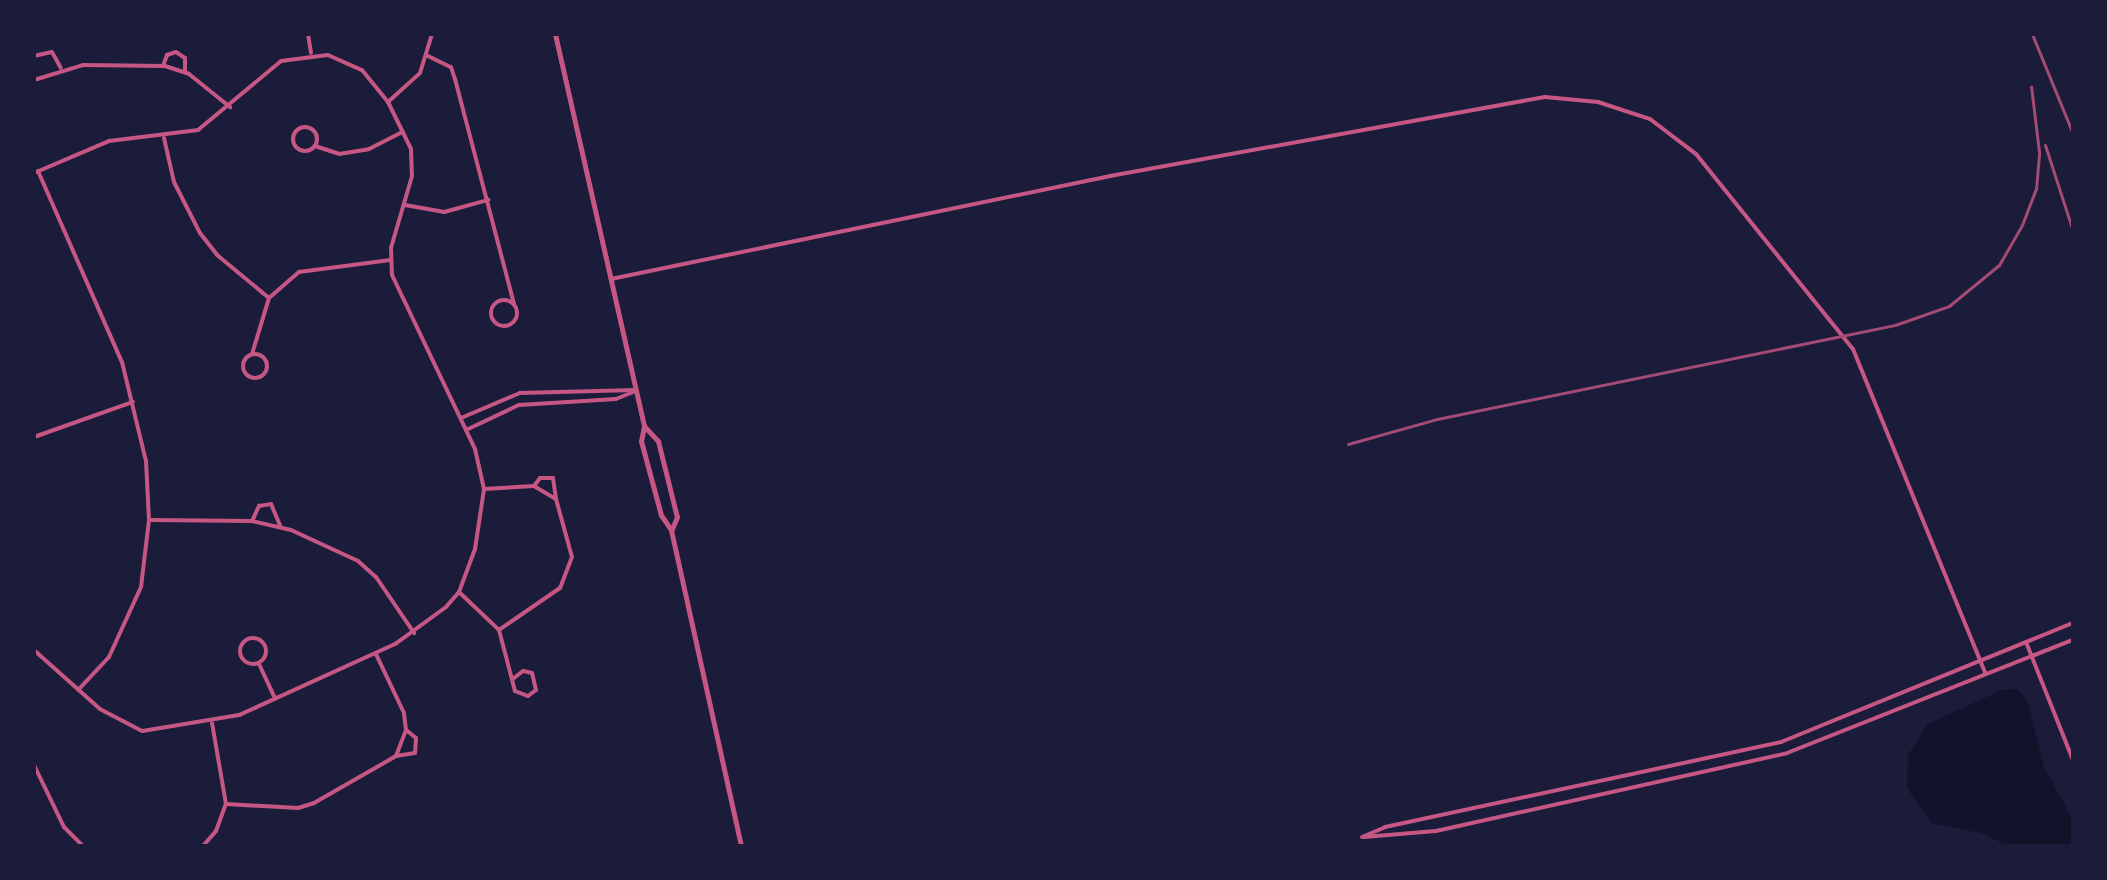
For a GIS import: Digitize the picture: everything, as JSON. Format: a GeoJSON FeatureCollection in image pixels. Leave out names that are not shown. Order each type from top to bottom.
{"type":"FeatureCollection","features":[{"type":"Feature","properties":{"kind":"street"},"geometry":{"type":"LineString","coordinates":[[308,34],[311,53]]}},
{"type":"Feature","properties":{"kind":"street"},"geometry":{"type":"LineString","coordinates":[[388,102],[412,85],[428,56],[432,34]]}},
{"type":"Feature","properties":{"kind":"street"},"geometry":{"type":"LineString","coordinates":[[555,34],[644,426],[641,441],[661,515],[671,530],[741,846]]}},
{"type":"Feature","properties":{"kind":"street"},"geometry":{"type":"LineString","coordinates":[[34,56],[52,52],[61,68]]}},
{"type":"Feature","properties":{"kind":"street"},"geometry":{"type":"LineString","coordinates":[[163,66],[167,55],[176,52],[185,58],[185,72]]}},
{"type":"Feature","properties":{"kind":"street"},"geometry":{"type":"LineString","coordinates":[[34,650],[78,690],[115,720],[142,731],[212,723],[376,654],[414,633],[459,592],[483,525],[484,489],[466,430],[395,283],[390,260],[413,163],[403,132],[388,102],[352,63],[311,53],[266,69],[230,107],[198,130],[96,145],[36,172],[108,328],[133,402],[146,461],[149,520],[141,587],[126,631],[78,690]]}},
{"type":"Feature","properties":{"kind":"street"},"geometry":{"type":"LineString","coordinates":[[428,56],[451,67],[514,304],[516,316],[511,324],[493,320],[497,302],[514,304]]}},
{"type":"Feature","properties":{"kind":"street"},"geometry":{"type":"LineString","coordinates":[[34,70],[36,79],[61,68],[163,66],[185,72],[230,107]]}},
{"type":"Feature","properties":{"kind":"street"},"geometry":{"type":"LineString","coordinates":[[611,279],[1110,176],[1545,97],[1598,102],[1650,119],[1696,154],[1853,349],[1985,673]]}},
{"type":"Feature","properties":{"kind":"street"},"geometry":{"type":"LineString","coordinates":[[315,146],[313,129],[296,131],[298,148],[315,146],[339,154],[369,149],[403,132]]}},
{"type":"Feature","properties":{"kind":"street"},"geometry":{"type":"LineString","coordinates":[[164,137],[174,182],[200,233],[217,255],[269,298]]}},
{"type":"Feature","properties":{"kind":"street"},"geometry":{"type":"LineString","coordinates":[[405,205],[444,212],[488,200]]}},
{"type":"Feature","properties":{"kind":"street"},"geometry":{"type":"LineString","coordinates":[[252,354],[266,364],[257,378],[243,369],[252,354],[269,298],[299,272],[390,260]]}},
{"type":"Feature","properties":{"kind":"street"},"geometry":{"type":"LineString","coordinates":[[460,419],[520,393],[636,390]]}},
{"type":"Feature","properties":{"kind":"street"},"geometry":{"type":"LineString","coordinates":[[466,430],[519,405],[605,400],[636,390]]}},
{"type":"Feature","properties":{"kind":"street"},"geometry":{"type":"LineString","coordinates":[[34,437],[133,402]]}},
{"type":"Feature","properties":{"kind":"street"},"geometry":{"type":"LineString","coordinates":[[644,426],[658,441],[677,517],[671,530]]}},
{"type":"Feature","properties":{"kind":"street"},"geometry":{"type":"LineString","coordinates":[[499,630],[567,579],[572,557],[553,478],[540,478],[534,486]]}},
{"type":"Feature","properties":{"kind":"street"},"geometry":{"type":"LineString","coordinates":[[484,489],[534,486],[556,499]]}},
{"type":"Feature","properties":{"kind":"street"},"geometry":{"type":"LineString","coordinates":[[252,521],[259,506],[271,504],[280,525]]}},
{"type":"Feature","properties":{"kind":"street"},"geometry":{"type":"LineString","coordinates":[[149,520],[252,521],[280,525],[358,561],[376,577],[414,633]]}},
{"type":"Feature","properties":{"kind":"street"},"geometry":{"type":"LineString","coordinates":[[459,592],[499,630],[514,678],[519,694],[536,690],[532,673],[523,671],[514,678]]}},
{"type":"Feature","properties":{"kind":"street"},"geometry":{"type":"LineString","coordinates":[[2073,623],[1781,742],[1385,827],[1362,837],[1436,831],[1787,753],[2073,640]]}},
{"type":"Feature","properties":{"kind":"street"},"geometry":{"type":"LineString","coordinates":[[259,664],[248,664],[241,656],[248,639],[259,639],[266,646],[259,664],[275,699]]}},
{"type":"Feature","properties":{"kind":"street"},"geometry":{"type":"LineString","coordinates":[[2026,642],[2073,760]]}},
{"type":"Feature","properties":{"kind":"street"},"geometry":{"type":"LineString","coordinates":[[376,654],[404,713],[406,730],[396,756]]}},
{"type":"Feature","properties":{"kind":"street"},"geometry":{"type":"LineString","coordinates":[[203,846],[216,831],[226,804],[212,723]]}},
{"type":"Feature","properties":{"kind":"street"},"geometry":{"type":"LineString","coordinates":[[226,804],[298,808],[314,803],[396,756],[415,753],[416,738],[406,730]]}},
{"type":"Feature","properties":{"kind":"street"},"geometry":{"type":"LineString","coordinates":[[34,765],[64,827],[83,846]]}},
{"type":"Feature","properties":{"kind":"shaded area"},"geometry":{"type":"Polygon","coordinates":[[[2017,689],[2027,699],[2044,767],[2073,820],[2073,846],[2009,846],[1981,833],[1931,823],[1907,788],[1908,755],[1928,724],[2002,690],[2017,689]]]}},
{"type":"Feature","properties":{"kind":"railway"},"geometry":{"type":"LineString","coordinates":[[2032,34],[2071,129]]}},
{"type":"Feature","properties":{"kind":"railway"},"geometry":{"type":"LineString","coordinates":[[1348,444],[1437,419],[1895,325],[1949,306],[1999,265],[2022,225],[2036,189],[2039,152],[2031,86]]}},
{"type":"Feature","properties":{"kind":"railway"},"geometry":{"type":"LineString","coordinates":[[2045,145],[2073,231]]}}]}
